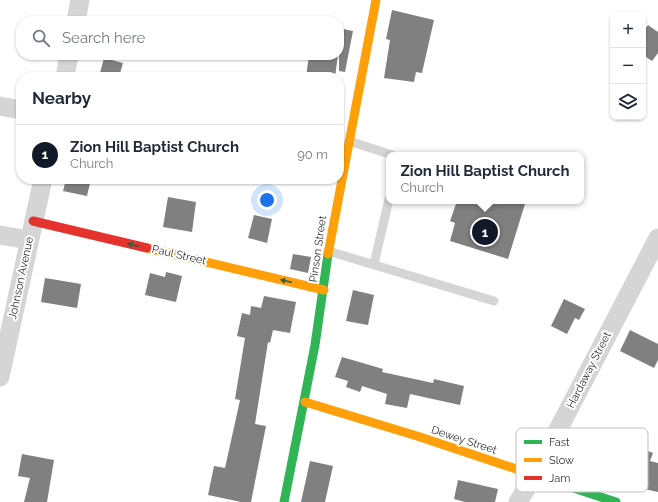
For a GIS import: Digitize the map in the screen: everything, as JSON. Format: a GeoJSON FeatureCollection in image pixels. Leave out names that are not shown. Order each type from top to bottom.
{"type":"FeatureCollection","features":[{"type":"Feature","properties":{"kind":"street"},"geometry":{"type":"LineString","coordinates":[[77,16],[80,0]]}},
{"type":"Feature","properties":{"kind":"street","name":"Pinson Street"},"geometry":{"type":"LineString","coordinates":[[344,167],[376,0]]}},
{"type":"Feature","properties":{"kind":"street"},"geometry":{"type":"LineString","coordinates":[[66,72],[68,60]]}},
{"type":"Feature","properties":{"kind":"street"},"geometry":{"type":"LineString","coordinates":[[0,106],[16,109]]}},
{"type":"Feature","properties":{"kind":"street","name":"Johnson Avenue"},"geometry":{"type":"LineString","coordinates":[[0,377],[42,184]]}},
{"type":"Feature","properties":{"kind":"street","name":"Pinson Street"},"geometry":{"type":"LineString","coordinates":[[284,502],[305,402],[324,290],[328,251],[341,184]]}},
{"type":"Feature","properties":{"kind":"street","name":"Paul Street"},"geometry":{"type":"LineString","coordinates":[[33,221],[324,290]]}},
{"type":"Feature","properties":{"kind":"street"},"geometry":{"type":"LineString","coordinates":[[0,235],[29,240]]}},
{"type":"Feature","properties":{"kind":"street","name":"Hardaway Street"},"geometry":{"type":"LineString","coordinates":[[559,428],[658,238]]}},
{"type":"Feature","properties":{"kind":"street","name":"Dewey Street"},"geometry":{"type":"LineString","coordinates":[[305,402],[516,470]]}},
{"type":"Feature","properties":{"kind":"street","name":"Hardaway Street"},"geometry":{"type":"LineString","coordinates":[[518,502],[524,492]]}},
{"type":"Feature","properties":{"kind":"street","name":"Dewey Street"},"geometry":{"type":"LineString","coordinates":[[584,492],[616,502]]}},
{"type":"Feature","properties":{"kind":"lane"},"geometry":{"type":"LineString","coordinates":[[349,141],[386,153]]}},
{"type":"Feature","properties":{"kind":"lane"},"geometry":{"type":"LineString","coordinates":[[374,264],[388,204]]}},
{"type":"Feature","properties":{"kind":"lane"},"geometry":{"type":"LineString","coordinates":[[328,251],[494,301]]}},
{"type":"Feature","properties":{"kind":"building"},"geometry":{"type":"Polygon","coordinates":[[[392,10],[434,20],[422,73],[416,72],[414,82],[384,78],[390,40],[386,39],[392,10]]]}},
{"type":"Feature","properties":{"kind":"building"},"geometry":{"type":"Polygon","coordinates":[[[648,25],[658,32],[658,53],[652,61],[646,57],[646,28],[648,25]]]}},
{"type":"Feature","properties":{"kind":"building"},"geometry":{"type":"Polygon","coordinates":[[[344,29],[353,31],[345,72],[339,71],[339,60],[344,60],[344,29]]]}},
{"type":"Feature","properties":{"kind":"building"},"geometry":{"type":"Polygon","coordinates":[[[103,60],[112,60],[123,63],[120,72],[100,72],[103,60]]]}},
{"type":"Feature","properties":{"kind":"building"},"geometry":{"type":"Polygon","coordinates":[[[308,60],[337,60],[336,72],[307,72],[308,60]]]}},
{"type":"Feature","properties":{"kind":"building"},"geometry":{"type":"Polygon","coordinates":[[[65,184],[90,184],[87,196],[63,191],[65,184]]]}},
{"type":"Feature","properties":{"kind":"building"},"geometry":{"type":"Polygon","coordinates":[[[168,197],[196,202],[192,232],[163,227],[168,197]]]}},
{"type":"Feature","properties":{"kind":"building"},"geometry":{"type":"Polygon","coordinates":[[[456,204],[525,204],[508,259],[450,241],[455,223],[450,221],[456,204]]]}},
{"type":"Feature","properties":{"kind":"building"},"geometry":{"type":"Polygon","coordinates":[[[254,215],[272,219],[267,243],[248,238],[254,215]]]}},
{"type":"Feature","properties":{"kind":"building"},"geometry":{"type":"Polygon","coordinates":[[[293,254],[311,257],[308,273],[290,269],[293,254]]]}},
{"type":"Feature","properties":{"kind":"building"},"geometry":{"type":"Polygon","coordinates":[[[166,272],[182,276],[176,302],[145,295],[150,273],[165,277],[166,272]]]}},
{"type":"Feature","properties":{"kind":"building"},"geometry":{"type":"Polygon","coordinates":[[[45,278],[81,284],[77,308],[41,302],[45,278]]]}},
{"type":"Feature","properties":{"kind":"building"},"geometry":{"type":"Polygon","coordinates":[[[353,290],[374,295],[368,325],[346,321],[353,290]]]}},
{"type":"Feature","properties":{"kind":"building"},"geometry":{"type":"Polygon","coordinates":[[[264,296],[296,302],[290,333],[273,330],[270,343],[268,342],[255,424],[266,426],[251,502],[241,502],[208,495],[214,466],[225,468],[240,400],[235,399],[245,338],[237,336],[242,313],[250,315],[251,306],[261,308],[264,296]]]}},
{"type":"Feature","properties":{"kind":"building"},"geometry":{"type":"Polygon","coordinates":[[[564,299],[585,309],[579,320],[575,318],[567,334],[551,326],[564,299]]]}},
{"type":"Feature","properties":{"kind":"building"},"geometry":{"type":"Polygon","coordinates":[[[630,330],[658,344],[658,360],[654,368],[620,351],[630,330]]]}},
{"type":"Feature","properties":{"kind":"building"},"geometry":{"type":"Polygon","coordinates":[[[342,357],[383,369],[382,372],[433,383],[434,379],[464,386],[460,405],[410,394],[407,408],[385,404],[387,394],[362,386],[360,392],[346,387],[348,381],[335,377],[342,357]]]}},
{"type":"Feature","properties":{"kind":"building"},"geometry":{"type":"Polygon","coordinates":[[[648,451],[653,453],[650,461],[658,463],[658,492],[648,490],[648,451]]]}},
{"type":"Feature","properties":{"kind":"building"},"geometry":{"type":"Polygon","coordinates":[[[22,454],[54,460],[47,502],[24,502],[30,478],[18,476],[22,454]]]}},
{"type":"Feature","properties":{"kind":"building"},"geometry":{"type":"Polygon","coordinates":[[[310,461],[333,466],[325,502],[301,502],[310,461]]]}},
{"type":"Feature","properties":{"kind":"building"},"geometry":{"type":"Polygon","coordinates":[[[458,480],[498,489],[495,502],[465,502],[454,499],[458,480]]]}},
{"type":"Feature","properties":{"kind":"traffic: fast"},"geometry":{"type":"LineString","coordinates":[[284,502],[315,345],[328,254]]}},
{"type":"Feature","properties":{"kind":"traffic: fast"},"geometry":{"type":"LineString","coordinates":[[586,492],[616,502]]}},
{"type":"Feature","properties":{"kind":"traffic: slow"},"geometry":{"type":"LineString","coordinates":[[344,169],[376,0]]}},
{"type":"Feature","properties":{"kind":"traffic: slow"},"geometry":{"type":"LineString","coordinates":[[328,254],[341,184]]}},
{"type":"Feature","properties":{"kind":"traffic: slow"},"geometry":{"type":"LineString","coordinates":[[147,248],[324,290]]}},
{"type":"Feature","properties":{"kind":"traffic: slow"},"geometry":{"type":"LineString","coordinates":[[305,402],[417,436],[516,469]]}},
{"type":"Feature","properties":{"kind":"traffic: jam"},"geometry":{"type":"LineString","coordinates":[[33,221],[147,248]]}},
{"type":"Feature","properties":{"kind":"place","name":"Zion Hill Baptist Church"},"geometry":{"type":"Point","coordinates":[485,232]}}]}
